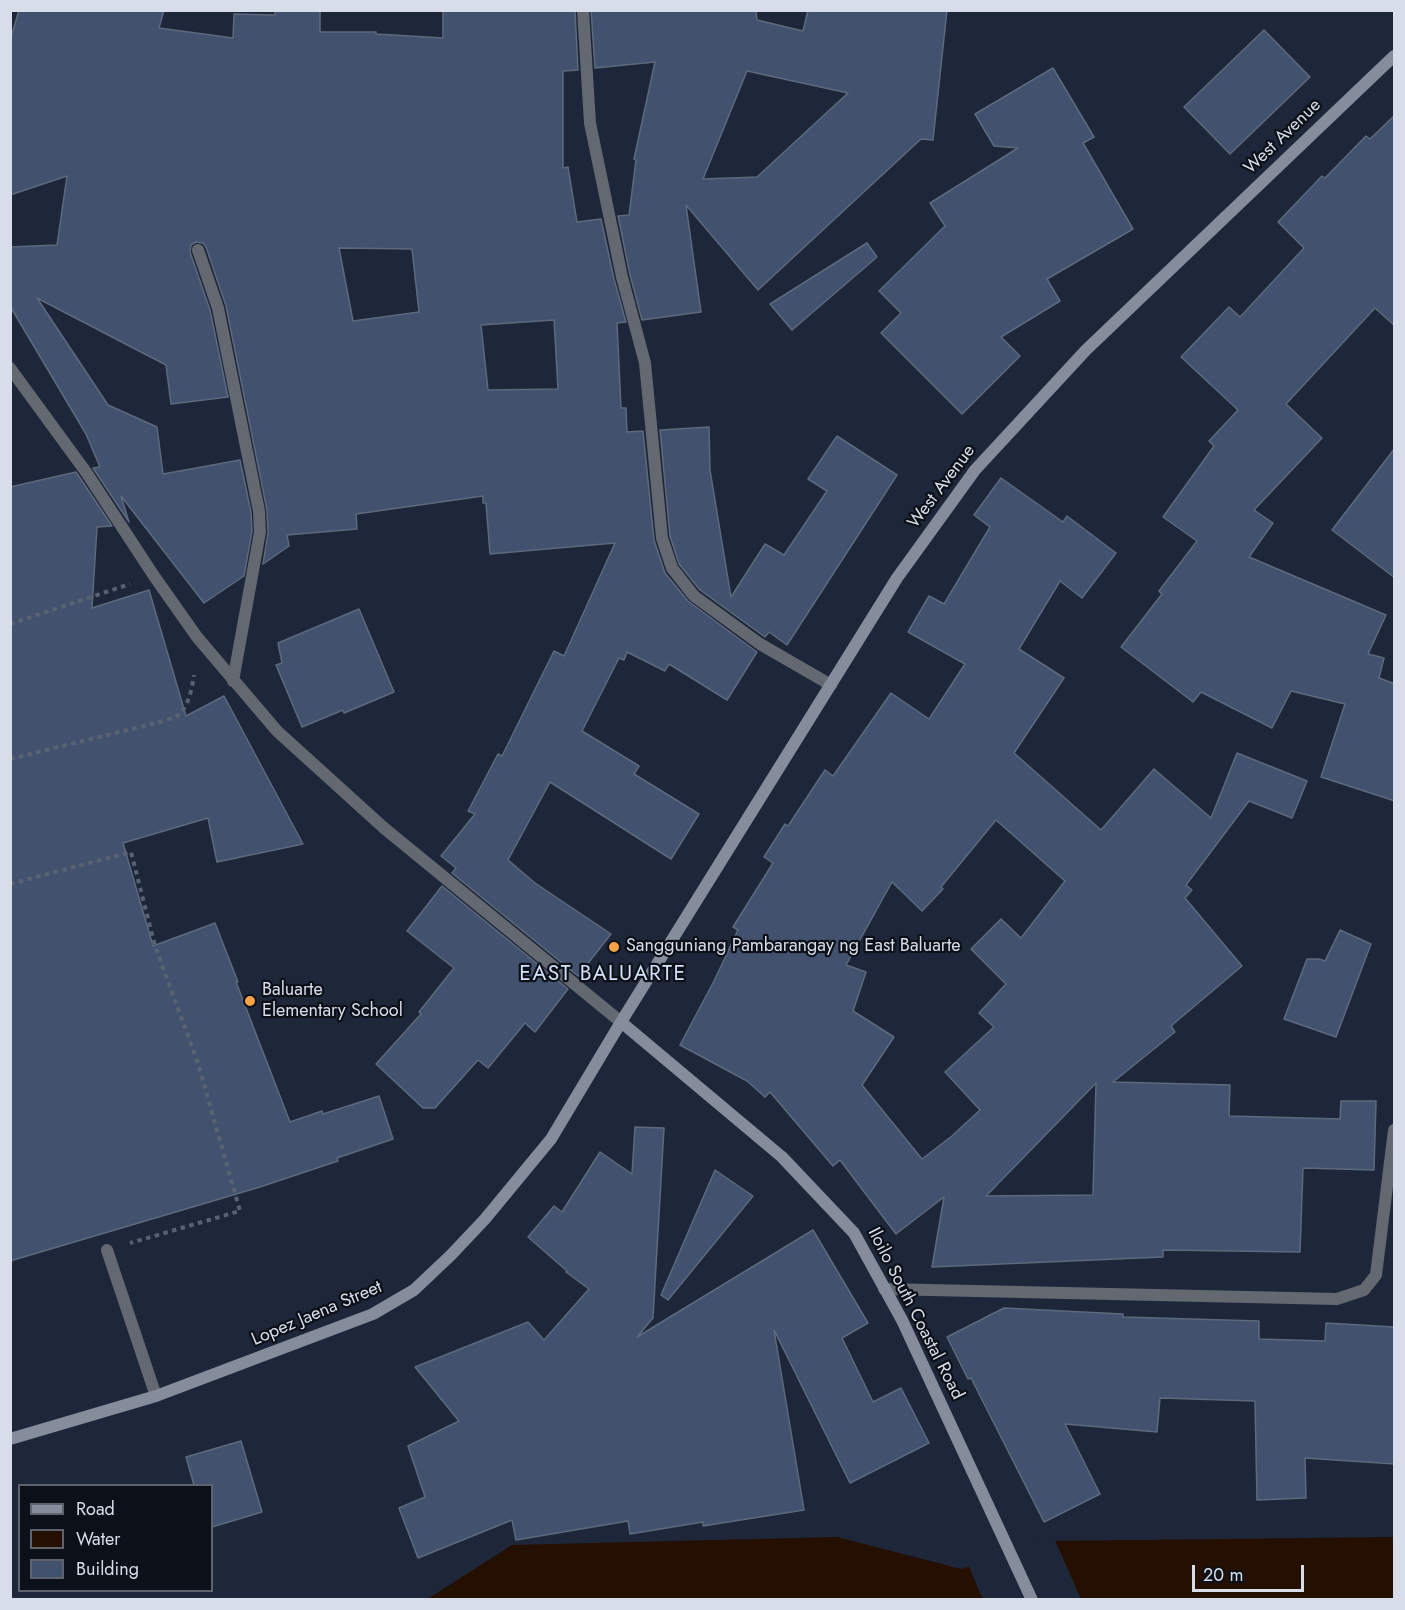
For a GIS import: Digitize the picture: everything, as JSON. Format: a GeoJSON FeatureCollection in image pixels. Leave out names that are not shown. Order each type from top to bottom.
{"type":"FeatureCollection","features":[{"type":"Feature","properties":{"kind":"main road","name":"West Avenue"},"geometry":{"type":"LineString","coordinates":[[621,1022],[897,578],[975,470],[1086,350],[1395,56]]}},
{"type":"Feature","properties":{"kind":"main road","name":"Iloilo South Coastal Road"},"geometry":{"type":"LineString","coordinates":[[621,1022],[782,1157],[854,1233],[902,1320],[1032,1599]]}},
{"type":"Feature","properties":{"kind":"main road","name":"Lopez Jaena Street"},"geometry":{"type":"LineString","coordinates":[[10,1439],[156,1396],[373,1314],[414,1290],[485,1219],[551,1139],[621,1022]]}},
{"type":"Feature","properties":{"kind":"street"},"geometry":{"type":"LineString","coordinates":[[583,10],[590,123],[622,277],[645,363],[662,538],[672,567],[694,596],[703,603],[760,644],[831,685]]}},
{"type":"Feature","properties":{"kind":"street"},"geometry":{"type":"LineString","coordinates":[[198,250],[218,308],[259,512],[260,532],[233,681]]}},
{"type":"Feature","properties":{"kind":"street"},"geometry":{"type":"LineString","coordinates":[[10,368],[86,472],[197,637],[277,731],[384,828],[621,1022]]}},
{"type":"Feature","properties":{"kind":"street"},"geometry":{"type":"LineString","coordinates":[[885,1290],[1337,1299],[1364,1290],[1376,1275],[1395,1130]]}},
{"type":"Feature","properties":{"kind":"street"},"geometry":{"type":"LineString","coordinates":[[107,1250],[156,1396]]}},
{"type":"Feature","properties":{"kind":"path"},"geometry":{"type":"LineString","coordinates":[[10,624],[154,576]]}},
{"type":"Feature","properties":{"kind":"path"},"geometry":{"type":"LineString","coordinates":[[10,759],[164,721],[178,715],[185,706],[191,691],[195,674],[197,637]]}},
{"type":"Feature","properties":{"kind":"path"},"geometry":{"type":"LineString","coordinates":[[10,884],[130,852],[155,945],[198,1063],[240,1211],[107,1250]]}},
{"type":"Feature","properties":{"kind":"water"},"geometry":{"type":"Polygon","coordinates":[[[837,1537],[961,1569],[1049,1541],[1394,1537],[1394,1599],[426,1600],[512,1545],[837,1537]]]}},
{"type":"Feature","properties":{"kind":"pier"},"geometry":{"type":"Polygon","coordinates":[[[1054,1538],[1081,1599],[983,1600],[968,1564],[1054,1538]]]}},
{"type":"Feature","properties":{"kind":"building"},"geometry":{"type":"Polygon","coordinates":[[[19,10],[164,10],[159,28],[233,38],[234,14],[275,15],[275,10],[320,10],[320,32],[376,32],[376,34],[443,38],[443,10],[575,10],[578,70],[563,71],[563,168],[568,167],[577,222],[601,219],[626,322],[617,323],[621,408],[626,408],[627,432],[643,431],[654,540],[665,573],[688,601],[757,652],[727,700],[669,664],[665,671],[627,652],[624,660],[619,658],[582,731],[639,766],[634,774],[699,814],[671,859],[550,782],[508,860],[535,883],[611,934],[578,976],[452,873],[456,868],[441,856],[475,814],[468,811],[498,754],[502,756],[554,651],[564,656],[615,543],[490,554],[486,503],[483,503],[483,496],[356,514],[357,529],[287,535],[289,546],[263,564],[268,533],[267,510],[226,306],[206,247],[203,243],[196,242],[191,245],[190,252],[210,310],[228,397],[171,404],[166,365],[37,298],[108,405],[157,427],[163,474],[240,460],[251,512],[252,531],[244,576],[204,603],[121,496],[129,522],[93,468],[100,467],[86,434],[10,306],[10,247],[57,245],[67,176],[10,195],[10,41],[19,10]],[[339,248],[353,321],[419,312],[412,249],[339,248]],[[554,320],[481,325],[488,390],[558,389],[554,320]]]}},
{"type":"Feature","properties":{"kind":"building"},"geometry":{"type":"Polygon","coordinates":[[[591,10],[756,10],[757,20],[803,31],[808,10],[947,10],[933,140],[921,139],[758,290],[686,205],[701,312],[642,320],[618,216],[629,215],[636,160],[634,159],[655,62],[595,68],[591,10]],[[747,71],[703,179],[757,177],[848,93],[747,71]]]}},
{"type":"Feature","properties":{"kind":"building"},"geometry":{"type":"Polygon","coordinates":[[[1264,30],[1310,77],[1230,154],[1184,107],[1264,30]]]}},
{"type":"Feature","properties":{"kind":"building"},"geometry":{"type":"Polygon","coordinates":[[[1053,68],[1094,137],[1083,143],[1133,229],[1047,279],[1060,301],[1001,337],[1020,356],[962,414],[881,333],[901,313],[879,291],[945,226],[930,203],[1018,148],[994,146],[975,114],[1053,68]]]}},
{"type":"Feature","properties":{"kind":"building"},"geometry":{"type":"Polygon","coordinates":[[[1395,115],[1395,326],[1375,308],[1286,404],[1322,438],[1254,510],[1273,523],[1249,557],[1386,615],[1368,654],[1384,658],[1379,678],[1395,684],[1395,801],[1321,777],[1345,704],[1291,691],[1272,728],[1201,692],[1193,702],[1121,647],[1162,594],[1159,591],[1197,541],[1163,517],[1214,446],[1209,441],[1238,410],[1181,357],[1229,307],[1240,317],[1304,248],[1278,222],[1322,176],[1325,178],[1366,136],[1370,139],[1395,115]]]}},
{"type":"Feature","properties":{"kind":"building"},"geometry":{"type":"Polygon","coordinates":[[[867,243],[877,257],[792,330],[770,304],[867,243]]]}},
{"type":"Feature","properties":{"kind":"building"},"geometry":{"type":"Polygon","coordinates":[[[709,427],[710,470],[731,597],[765,544],[784,555],[827,491],[808,479],[837,436],[897,475],[787,645],[769,632],[765,637],[700,590],[679,564],[670,536],[660,430],[709,427]]]}},
{"type":"Feature","properties":{"kind":"building"},"geometry":{"type":"Polygon","coordinates":[[[1395,448],[1395,578],[1332,530],[1395,448]]]}},
{"type":"Feature","properties":{"kind":"building"},"geometry":{"type":"Polygon","coordinates":[[[76,472],[112,526],[97,527],[92,608],[149,590],[186,716],[224,696],[303,844],[217,862],[208,818],[123,843],[153,946],[215,923],[290,1122],[379,1096],[393,1139],[337,1158],[338,1161],[260,1187],[10,1261],[10,487],[76,472]]]}},
{"type":"Feature","properties":{"kind":"building"},"geometry":{"type":"Polygon","coordinates":[[[1001,478],[1063,522],[1067,516],[1116,553],[1082,598],[1060,581],[1019,649],[1064,678],[1014,753],[1101,830],[1154,769],[1211,818],[1237,753],[1307,781],[1292,818],[1249,801],[1186,885],[1192,890],[1185,898],[1242,966],[1171,1026],[1175,1032],[1113,1082],[1230,1085],[1229,1116],[1340,1119],[1341,1101],[1376,1101],[1374,1170],[1303,1168],[1300,1252],[1163,1250],[1163,1257],[932,1267],[944,1197],[896,1234],[840,1160],[833,1166],[770,1092],[765,1097],[747,1081],[680,1045],[738,930],[733,927],[773,863],[764,857],[785,824],[788,826],[825,770],[833,776],[891,693],[929,719],[965,664],[908,632],[929,596],[944,604],[990,527],[974,515],[1001,478]],[[996,820],[941,887],[943,889],[922,911],[892,882],[846,965],[866,972],[853,1011],[894,1037],[862,1085],[922,1159],[980,1110],[945,1072],[994,1027],[979,1013],[1006,984],[971,949],[1001,919],[1021,938],[1065,881],[996,820]],[[1096,1083],[986,1196],[1093,1195],[1096,1083]]]}},
{"type":"Feature","properties":{"kind":"building"},"geometry":{"type":"Polygon","coordinates":[[[359,609],[394,692],[344,713],[343,710],[302,727],[276,665],[282,663],[278,643],[359,609]]]}},
{"type":"Feature","properties":{"kind":"building"},"geometry":{"type":"Polygon","coordinates":[[[442,886],[568,989],[535,1032],[525,1023],[488,1068],[478,1060],[435,1108],[423,1108],[376,1064],[421,1014],[419,1012],[454,968],[407,931],[442,886]]]}},
{"type":"Feature","properties":{"kind":"building"},"geometry":{"type":"Polygon","coordinates":[[[1340,930],[1371,944],[1336,1037],[1284,1019],[1307,959],[1325,961],[1340,930]]]}},
{"type":"Feature","properties":{"kind":"building"},"geometry":{"type":"Polygon","coordinates":[[[635,1127],[664,1128],[653,1318],[637,1337],[813,1230],[868,1323],[842,1338],[873,1402],[901,1388],[929,1443],[850,1483],[774,1330],[804,1510],[703,1526],[703,1522],[630,1534],[628,1521],[516,1540],[512,1520],[418,1558],[399,1508],[425,1497],[408,1446],[459,1421],[415,1367],[528,1322],[544,1340],[589,1289],[566,1272],[528,1237],[554,1206],[562,1212],[600,1152],[632,1174],[635,1127]]]}},
{"type":"Feature","properties":{"kind":"building"},"geometry":{"type":"Polygon","coordinates":[[[715,1170],[753,1196],[668,1300],[661,1295],[715,1170]]]}},
{"type":"Feature","properties":{"kind":"building"},"geometry":{"type":"Polygon","coordinates":[[[1004,1308],[1123,1314],[1123,1317],[1259,1321],[1259,1339],[1325,1341],[1326,1323],[1395,1327],[1395,1464],[1305,1458],[1306,1498],[1257,1500],[1255,1401],[1160,1398],[1157,1432],[1065,1424],[1100,1494],[1044,1522],[971,1378],[968,1379],[947,1337],[1004,1308]]]}},
{"type":"Feature","properties":{"kind":"building"},"geometry":{"type":"Polygon","coordinates":[[[241,1441],[262,1512],[213,1527],[213,1484],[194,1484],[186,1457],[241,1441]]]}},
{"type":"Feature","properties":{"kind":"place","name":"Sangguniang Pambarangay ng East Baluarte"},"geometry":{"type":"Point","coordinates":[614,947]}},
{"type":"Feature","properties":{"kind":"place","name":"Baluarte Elementary School"},"geometry":{"type":"Point","coordinates":[250,1001]}},
{"type":"Feature","properties":{"kind":"district","name":"EAST BALUARTE"},"geometry":{"type":"Point","coordinates":[603,975]}}]}
